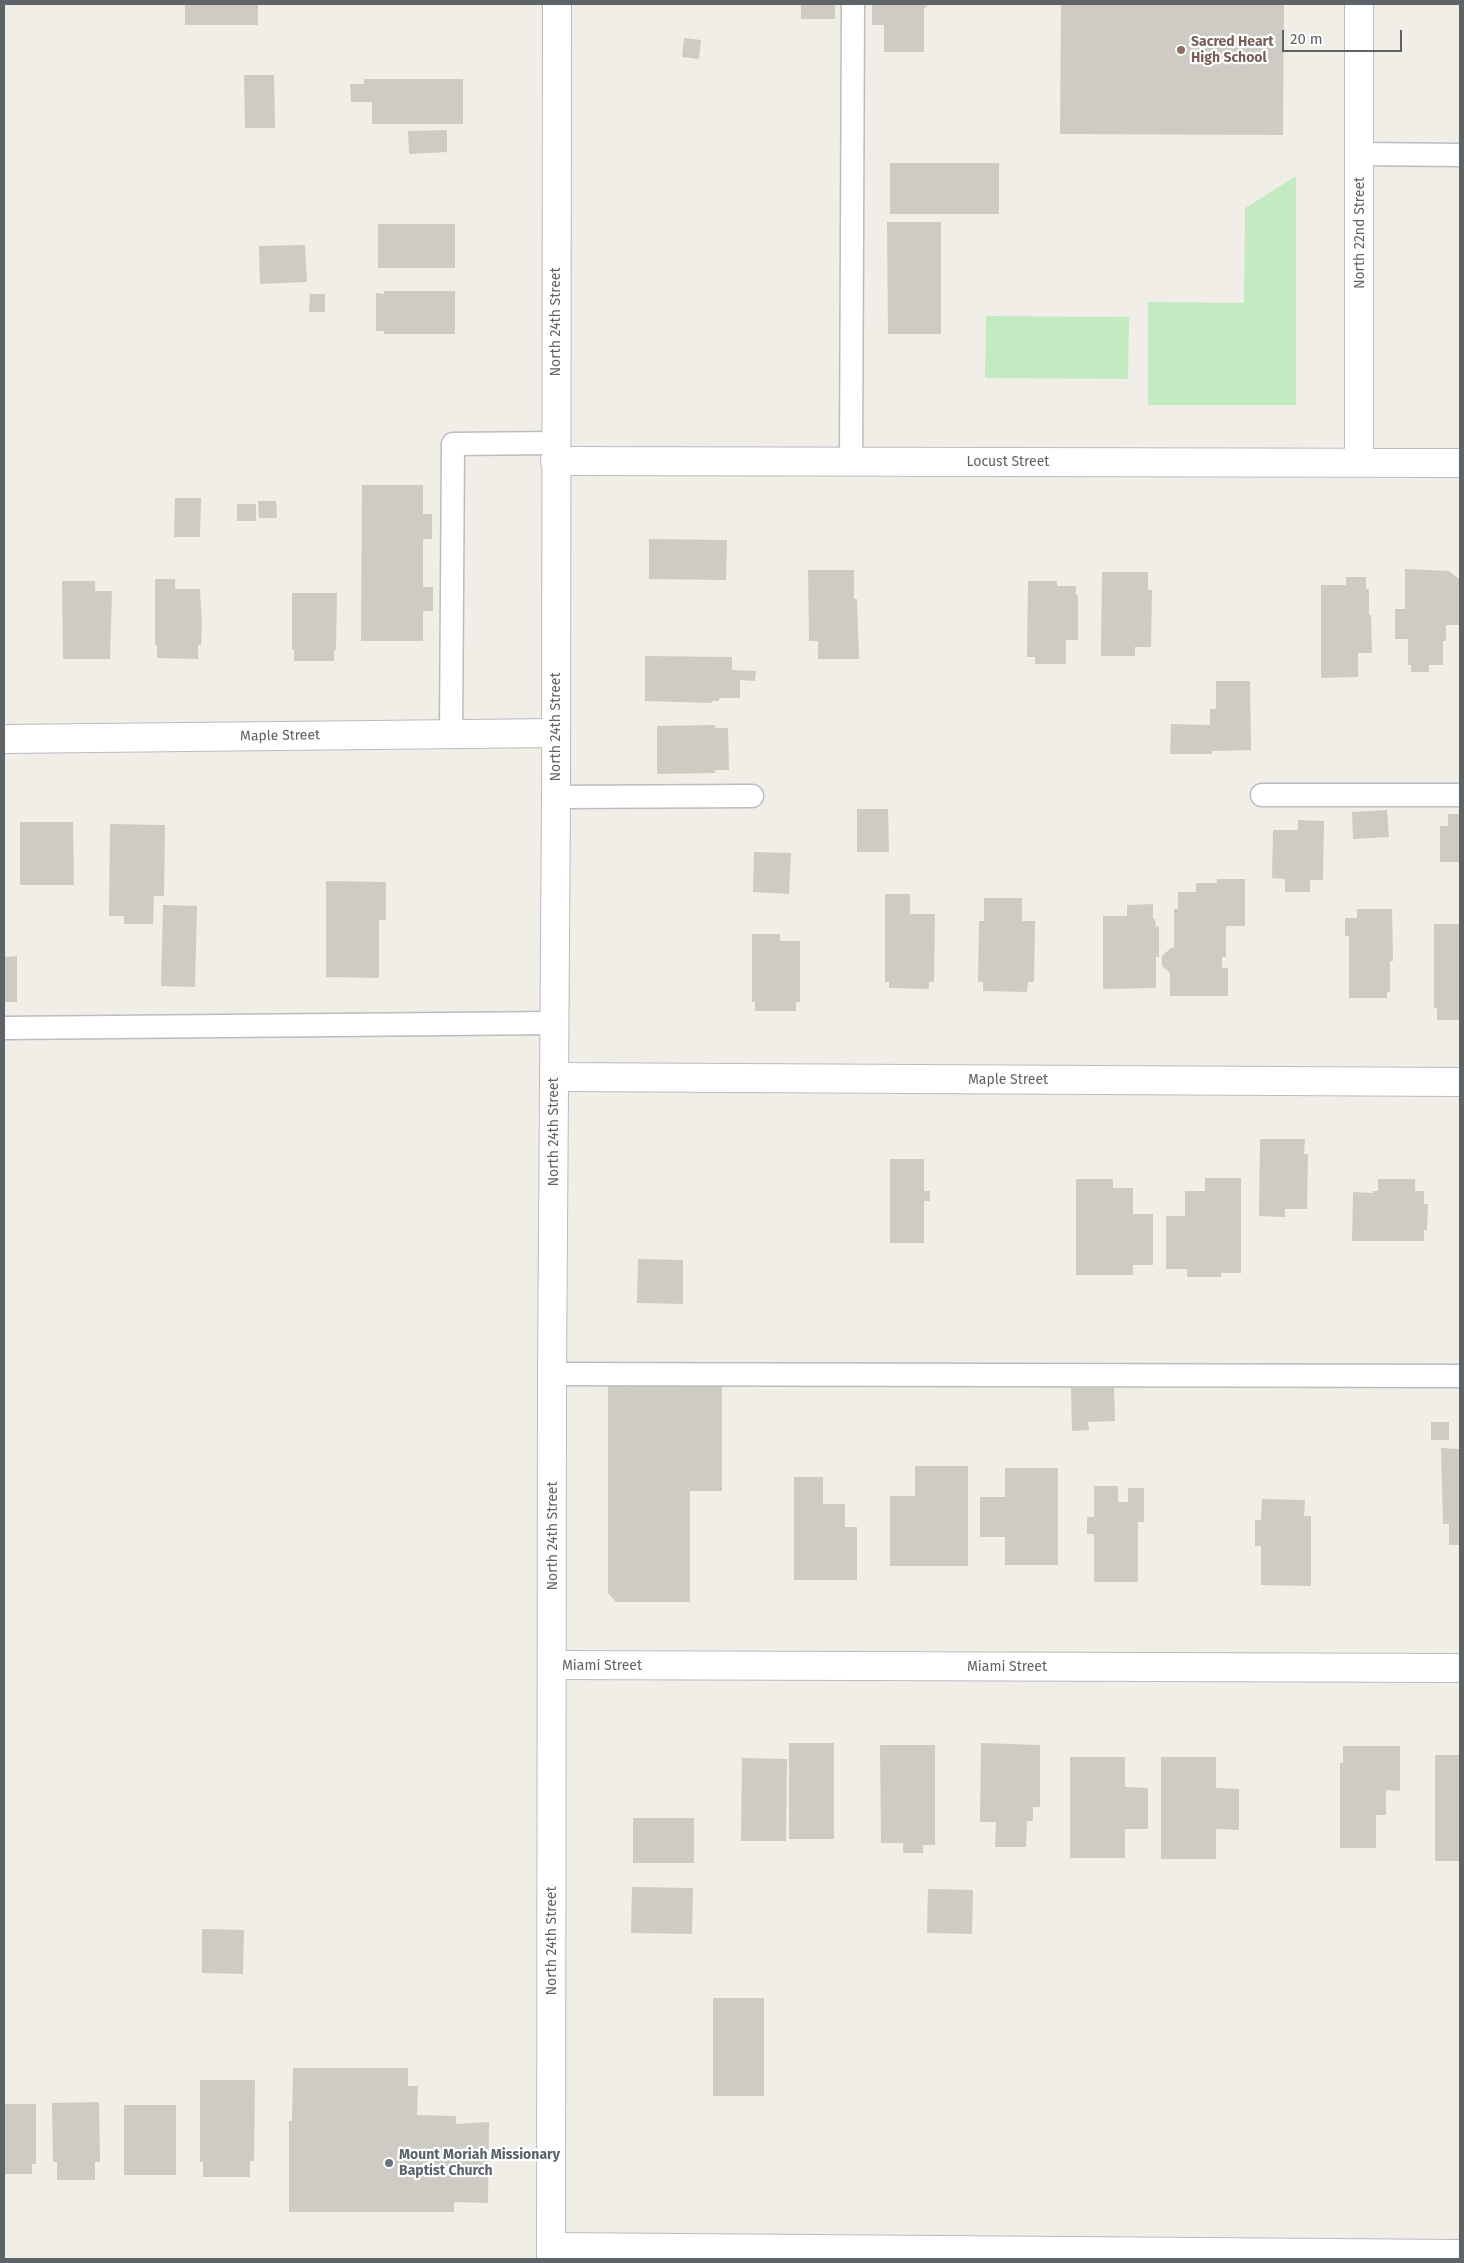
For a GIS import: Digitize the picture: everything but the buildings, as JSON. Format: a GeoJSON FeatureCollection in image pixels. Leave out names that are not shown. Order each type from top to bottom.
{"type":"FeatureCollection","features":[{"type":"Feature","properties":{"kind":"street","name":"North 24th Street"},"geometry":{"type":"LineString","coordinates":[[551,2253],[552,1374],[556,797],[556,4]]}},
{"type":"Feature","properties":{"kind":"street","name":"North 22nd Street"},"geometry":{"type":"LineString","coordinates":[[1359,4],[1359,463]]}},
{"type":"Feature","properties":{"kind":"street","name":"Locust Street"},"geometry":{"type":"LineString","coordinates":[[555,452],[851,461],[1460,463]]}},
{"type":"Feature","properties":{"kind":"street","name":"Maple Street"},"geometry":{"type":"LineString","coordinates":[[4,738],[556,733]]}},
{"type":"Feature","properties":{"kind":"street","name":"Maple Street"},"geometry":{"type":"LineString","coordinates":[[555,1077],[1460,1082]]}},
{"type":"Feature","properties":{"kind":"street","name":"Miami Street"},"geometry":{"type":"LineString","coordinates":[[553,1665],[1460,1668]]}},
{"type":"Feature","properties":{"kind":"street"},"geometry":{"type":"LineString","coordinates":[[551,2253],[1460,2254]]}},
{"type":"Feature","properties":{"kind":"lane"},"geometry":{"type":"LineString","coordinates":[[851,461],[853,4]]}},
{"type":"Feature","properties":{"kind":"lane"},"geometry":{"type":"LineString","coordinates":[[1360,154],[1460,155]]}},
{"type":"Feature","properties":{"kind":"lane"},"geometry":{"type":"LineString","coordinates":[[451,734],[453,444],[555,452]]}},
{"type":"Feature","properties":{"kind":"lane"},"geometry":{"type":"LineString","coordinates":[[1262,795],[1460,794]]}},
{"type":"Feature","properties":{"kind":"lane"},"geometry":{"type":"LineString","coordinates":[[556,797],[752,796]]}},
{"type":"Feature","properties":{"kind":"lane"},"geometry":{"type":"LineString","coordinates":[[4,1028],[555,1023]]}},
{"type":"Feature","properties":{"kind":"lane"},"geometry":{"type":"LineString","coordinates":[[552,1374],[1460,1376]]}},
{"type":"Feature","properties":{"kind":"green space"},"geometry":{"type":"Polygon","coordinates":[[[1296,176],[1296,405],[1148,405],[1148,302],[1244,303],[1245,208],[1296,176]]]}},
{"type":"Feature","properties":{"kind":"green space"},"geometry":{"type":"Polygon","coordinates":[[[986,316],[1129,317],[1128,379],[985,378],[986,316]]]}},
{"type":"Feature","properties":{"kind":"place","name":"Sacred Heart High School"},"geometry":{"type":"Point","coordinates":[1181,50]}},
{"type":"Feature","properties":{"kind":"place","name":"Mount Moriah Missionary Baptist Church"},"geometry":{"type":"Point","coordinates":[389,2163]}}]}
